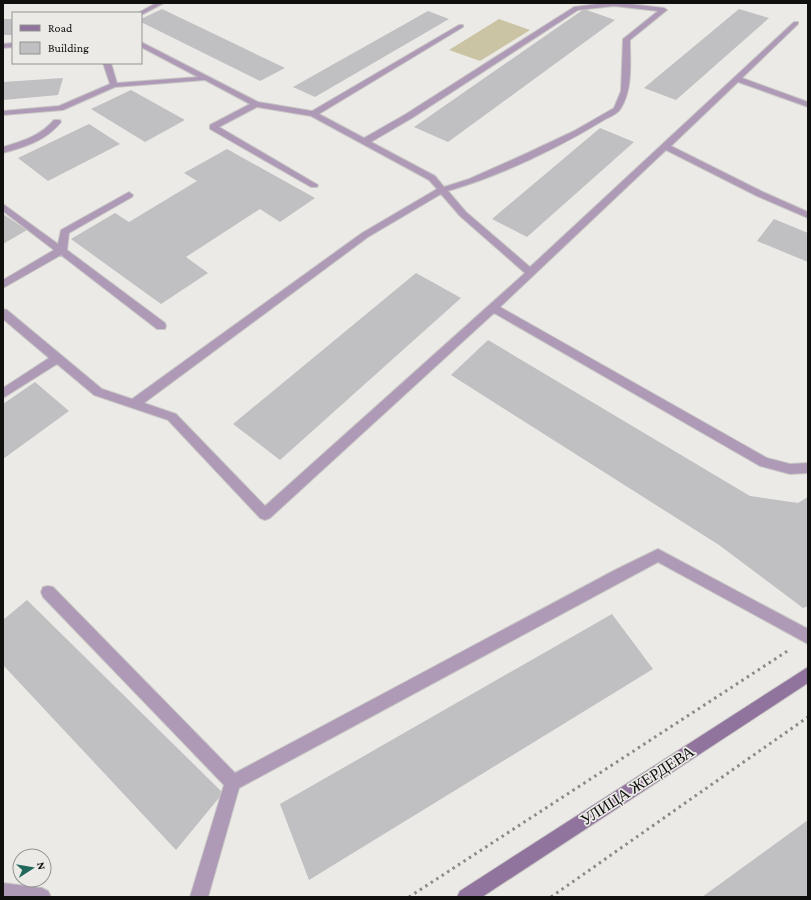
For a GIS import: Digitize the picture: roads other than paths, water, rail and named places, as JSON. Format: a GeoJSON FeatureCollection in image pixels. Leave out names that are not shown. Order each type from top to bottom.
{"type":"FeatureCollection","features":[{"type":"Feature","properties":{"kind":"main road","name":"УЛИЦА ЖЕРДЕВА"},"geometry":{"type":"LineString","coordinates":[[466,897],[808,674]]}},
{"type":"Feature","properties":{"kind":"lane"},"geometry":{"type":"LineString","coordinates":[[142,12],[161,3]]}},
{"type":"Feature","properties":{"kind":"lane"},"geometry":{"type":"LineString","coordinates":[[134,404],[365,235],[442,190],[472,181],[526,157],[577,133],[617,109],[625,92],[627,39],[664,10],[614,4],[576,8],[408,116],[364,142]]}},
{"type":"Feature","properties":{"kind":"lane"},"geometry":{"type":"LineString","coordinates":[[3,314],[98,392],[172,417],[265,514],[531,273],[796,23]]}},
{"type":"Feature","properties":{"kind":"lane"},"geometry":{"type":"LineString","coordinates":[[313,114],[461,26]]}},
{"type":"Feature","properties":{"kind":"lane"},"geometry":{"type":"LineString","coordinates":[[142,44],[209,78],[256,104],[313,114],[432,178],[463,214],[531,273]]}},
{"type":"Feature","properties":{"kind":"lane"},"geometry":{"type":"LineString","coordinates":[[107,64],[114,86]]}},
{"type":"Feature","properties":{"kind":"lane"},"geometry":{"type":"LineString","coordinates":[[3,113],[60,108],[114,86],[209,78]]}},
{"type":"Feature","properties":{"kind":"lane"},"geometry":{"type":"LineString","coordinates":[[736,79],[808,105]]}},
{"type":"Feature","properties":{"kind":"lane"},"geometry":{"type":"LineString","coordinates":[[256,104],[213,127],[314,184]]}},
{"type":"Feature","properties":{"kind":"lane"},"geometry":{"type":"LineString","coordinates":[[3,150],[27,143],[48,132],[56,122]]}},
{"type":"Feature","properties":{"kind":"lane"},"geometry":{"type":"LineString","coordinates":[[665,146],[760,194],[808,215]]}},
{"type":"Feature","properties":{"kind":"lane"},"geometry":{"type":"LineString","coordinates":[[62,250],[64,232],[129,195]]}},
{"type":"Feature","properties":{"kind":"lane"},"geometry":{"type":"LineString","coordinates":[[3,207],[161,326]]}},
{"type":"Feature","properties":{"kind":"lane"},"geometry":{"type":"LineString","coordinates":[[3,285],[62,250]]}},
{"type":"Feature","properties":{"kind":"lane"},"geometry":{"type":"LineString","coordinates":[[493,308],[764,462],[790,469],[808,468]]}},
{"type":"Feature","properties":{"kind":"lane"},"geometry":{"type":"LineString","coordinates":[[3,394],[57,358]]}},
{"type":"Feature","properties":{"kind":"lane"},"geometry":{"type":"LineString","coordinates":[[199,897],[233,783],[658,555],[808,637]]}},
{"type":"Feature","properties":{"kind":"lane"},"geometry":{"type":"LineString","coordinates":[[48,592],[233,783]]}},
{"type":"Feature","properties":{"kind":"lane"},"geometry":{"type":"LineString","coordinates":[[3,892],[42,897]]}}]}
